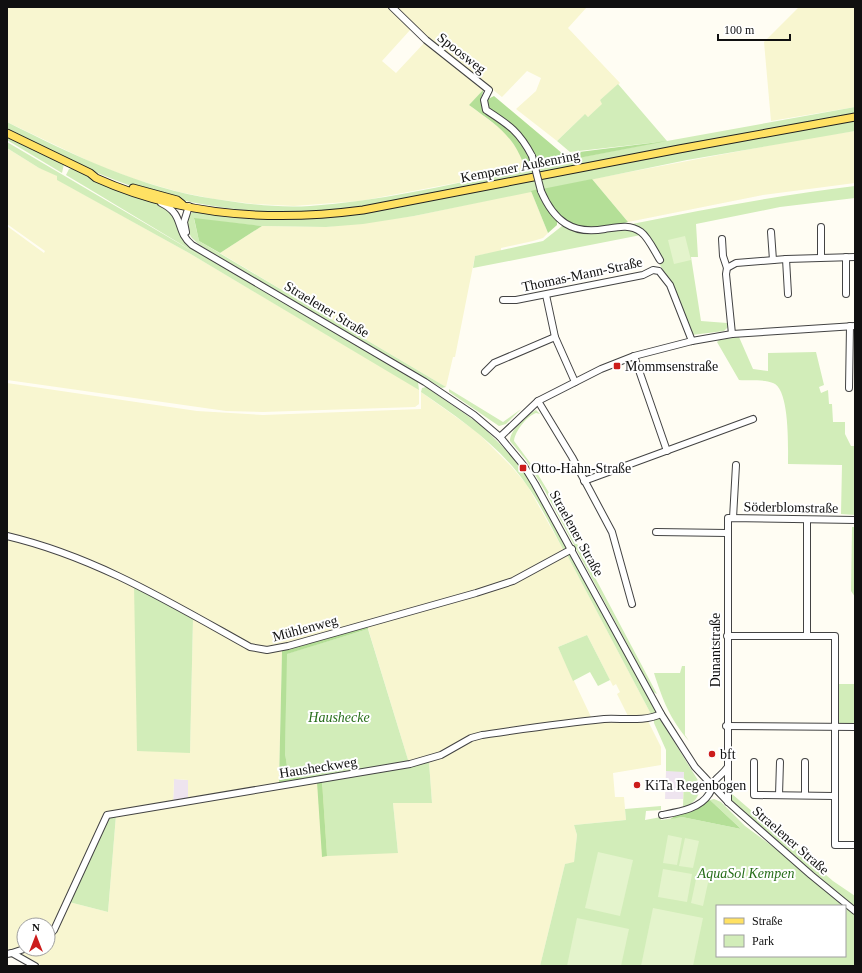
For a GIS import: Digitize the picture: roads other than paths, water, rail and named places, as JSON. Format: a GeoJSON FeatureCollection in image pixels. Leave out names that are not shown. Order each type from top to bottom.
{"type":"FeatureCollection","features":[{"type":"Feature","properties":{"kind":"main road","name":"Kempener Außenring"},"geometry":{"type":"LineString","coordinates":[[185,205],[255,215],[285,216],[335,214],[855,117]]}},
{"type":"Feature","properties":{"kind":"main road","name":"Straelener Straße"},"geometry":{"type":"LineString","coordinates":[[7,133],[90,173],[107,183],[158,201],[176,205],[185,205]]}},
{"type":"Feature","properties":{"kind":"main road","name":"Straelener Straße"},"geometry":{"type":"LineString","coordinates":[[90,173],[177,200],[185,205]]}},
{"type":"Feature","properties":{"kind":"street","name":"Spoosweg"},"geometry":{"type":"LineString","coordinates":[[392,7],[426,40],[489,90],[484,100],[486,110],[513,128],[524,141],[532,156],[541,191],[547,206],[561,222],[585,230],[595,231],[625,226],[642,232],[660,260]]}},
{"type":"Feature","properties":{"kind":"street","name":"Straelener Straße"},"geometry":{"type":"LineString","coordinates":[[158,201],[172,209],[178,218],[186,240],[200,250],[436,389],[474,415],[500,437],[524,466],[572,549],[661,714],[695,767],[712,787],[728,802],[811,875],[855,911]]}},
{"type":"Feature","properties":{"kind":"street"},"geometry":{"type":"LineString","coordinates":[[178,218],[185,205]]}},
{"type":"Feature","properties":{"kind":"street","name":"Straelener Straße"},"geometry":{"type":"LineString","coordinates":[[185,205],[184,222],[186,232],[194,243],[217,259]]}},
{"type":"Feature","properties":{"kind":"street"},"geometry":{"type":"LineString","coordinates":[[820,227],[821,258]]}},
{"type":"Feature","properties":{"kind":"street"},"geometry":{"type":"LineString","coordinates":[[771,232],[773,260]]}},
{"type":"Feature","properties":{"kind":"street"},"geometry":{"type":"LineString","coordinates":[[722,239],[722,256],[727,268],[726,274],[732,334]]}},
{"type":"Feature","properties":{"kind":"street"},"geometry":{"type":"LineString","coordinates":[[846,257],[846,294]]}},
{"type":"Feature","properties":{"kind":"street"},"geometry":{"type":"LineString","coordinates":[[727,268],[736,263],[786,259],[855,257]]}},
{"type":"Feature","properties":{"kind":"street"},"geometry":{"type":"LineString","coordinates":[[786,259],[788,294]]}},
{"type":"Feature","properties":{"kind":"street","name":"Thomas-Mann-Straße"},"geometry":{"type":"LineString","coordinates":[[503,300],[516,300],[546,295],[644,275],[653,270],[659,271],[670,285],[692,341]]}},
{"type":"Feature","properties":{"kind":"street"},"geometry":{"type":"LineString","coordinates":[[546,295],[555,337],[575,382]]}},
{"type":"Feature","properties":{"kind":"street"},"geometry":{"type":"LineString","coordinates":[[500,437],[538,401],[601,369],[634,356],[692,341],[732,334],[852,326],[849,388]]}},
{"type":"Feature","properties":{"kind":"street"},"geometry":{"type":"LineString","coordinates":[[485,372],[494,363],[555,337]]}},
{"type":"Feature","properties":{"kind":"street"},"geometry":{"type":"LineString","coordinates":[[634,356],[667,451]]}},
{"type":"Feature","properties":{"kind":"street"},"geometry":{"type":"LineString","coordinates":[[538,401],[612,532],[632,604]]}},
{"type":"Feature","properties":{"kind":"street"},"geometry":{"type":"LineString","coordinates":[[584,480],[667,451],[752,418]]}},
{"type":"Feature","properties":{"kind":"street","name":"Dunantstraße"},"geometry":{"type":"LineString","coordinates":[[728,802],[726,726],[727,532],[736,465]]}},
{"type":"Feature","properties":{"kind":"street","name":"Söderblomstraße"},"geometry":{"type":"LineString","coordinates":[[730,518],[855,520]]}},
{"type":"Feature","properties":{"kind":"street"},"geometry":{"type":"LineString","coordinates":[[807,520],[807,636]]}},
{"type":"Feature","properties":{"kind":"street"},"geometry":{"type":"LineString","coordinates":[[656,532],[727,532]]}},
{"type":"Feature","properties":{"kind":"street","name":"Mühlenweg"},"geometry":{"type":"LineString","coordinates":[[7,536],[42,544],[134,582],[250,647],[267,650],[288,646],[476,594],[513,581],[572,549]]}},
{"type":"Feature","properties":{"kind":"street"},"geometry":{"type":"LineString","coordinates":[[727,636],[835,636],[834,845],[855,845]]}},
{"type":"Feature","properties":{"kind":"street","name":"Hausheckweg"},"geometry":{"type":"LineString","coordinates":[[56,926],[107,815],[410,764],[441,755],[471,738],[482,735],[581,722],[621,718],[650,718],[661,714]]}},
{"type":"Feature","properties":{"kind":"street"},"geometry":{"type":"LineString","coordinates":[[726,726],[855,728]]}},
{"type":"Feature","properties":{"kind":"street"},"geometry":{"type":"LineString","coordinates":[[754,762],[754,795],[834,796]]}},
{"type":"Feature","properties":{"kind":"street"},"geometry":{"type":"LineString","coordinates":[[779,795],[780,762]]}},
{"type":"Feature","properties":{"kind":"street"},"geometry":{"type":"LineString","coordinates":[[804,795],[805,762]]}},
{"type":"Feature","properties":{"kind":"street"},"geometry":{"type":"LineString","coordinates":[[662,815],[694,807],[709,795],[715,780],[722,775],[727,768]]}},
{"type":"Feature","properties":{"kind":"street"},"geometry":{"type":"LineString","coordinates":[[10,954],[35,966]]}},
{"type":"Feature","properties":{"kind":"place","name":"Mommsenstraße"},"geometry":{"type":"Point","coordinates":[617,366]}},
{"type":"Feature","properties":{"kind":"place","name":"Otto-Hahn-Straße"},"geometry":{"type":"Point","coordinates":[523,468]}},
{"type":"Feature","properties":{"kind":"place","name":"bft"},"geometry":{"type":"Point","coordinates":[712,754]}},
{"type":"Feature","properties":{"kind":"place","name":"KiTa Regenbogen"},"geometry":{"type":"Point","coordinates":[637,785]}},
{"type":"Feature","properties":{"kind":"park label","name":"Haushecke"},"geometry":{"type":"Point","coordinates":[339,717]}},
{"type":"Feature","properties":{"kind":"park label","name":"AquaSol Kempen"},"geometry":{"type":"Point","coordinates":[746,873]}}]}
